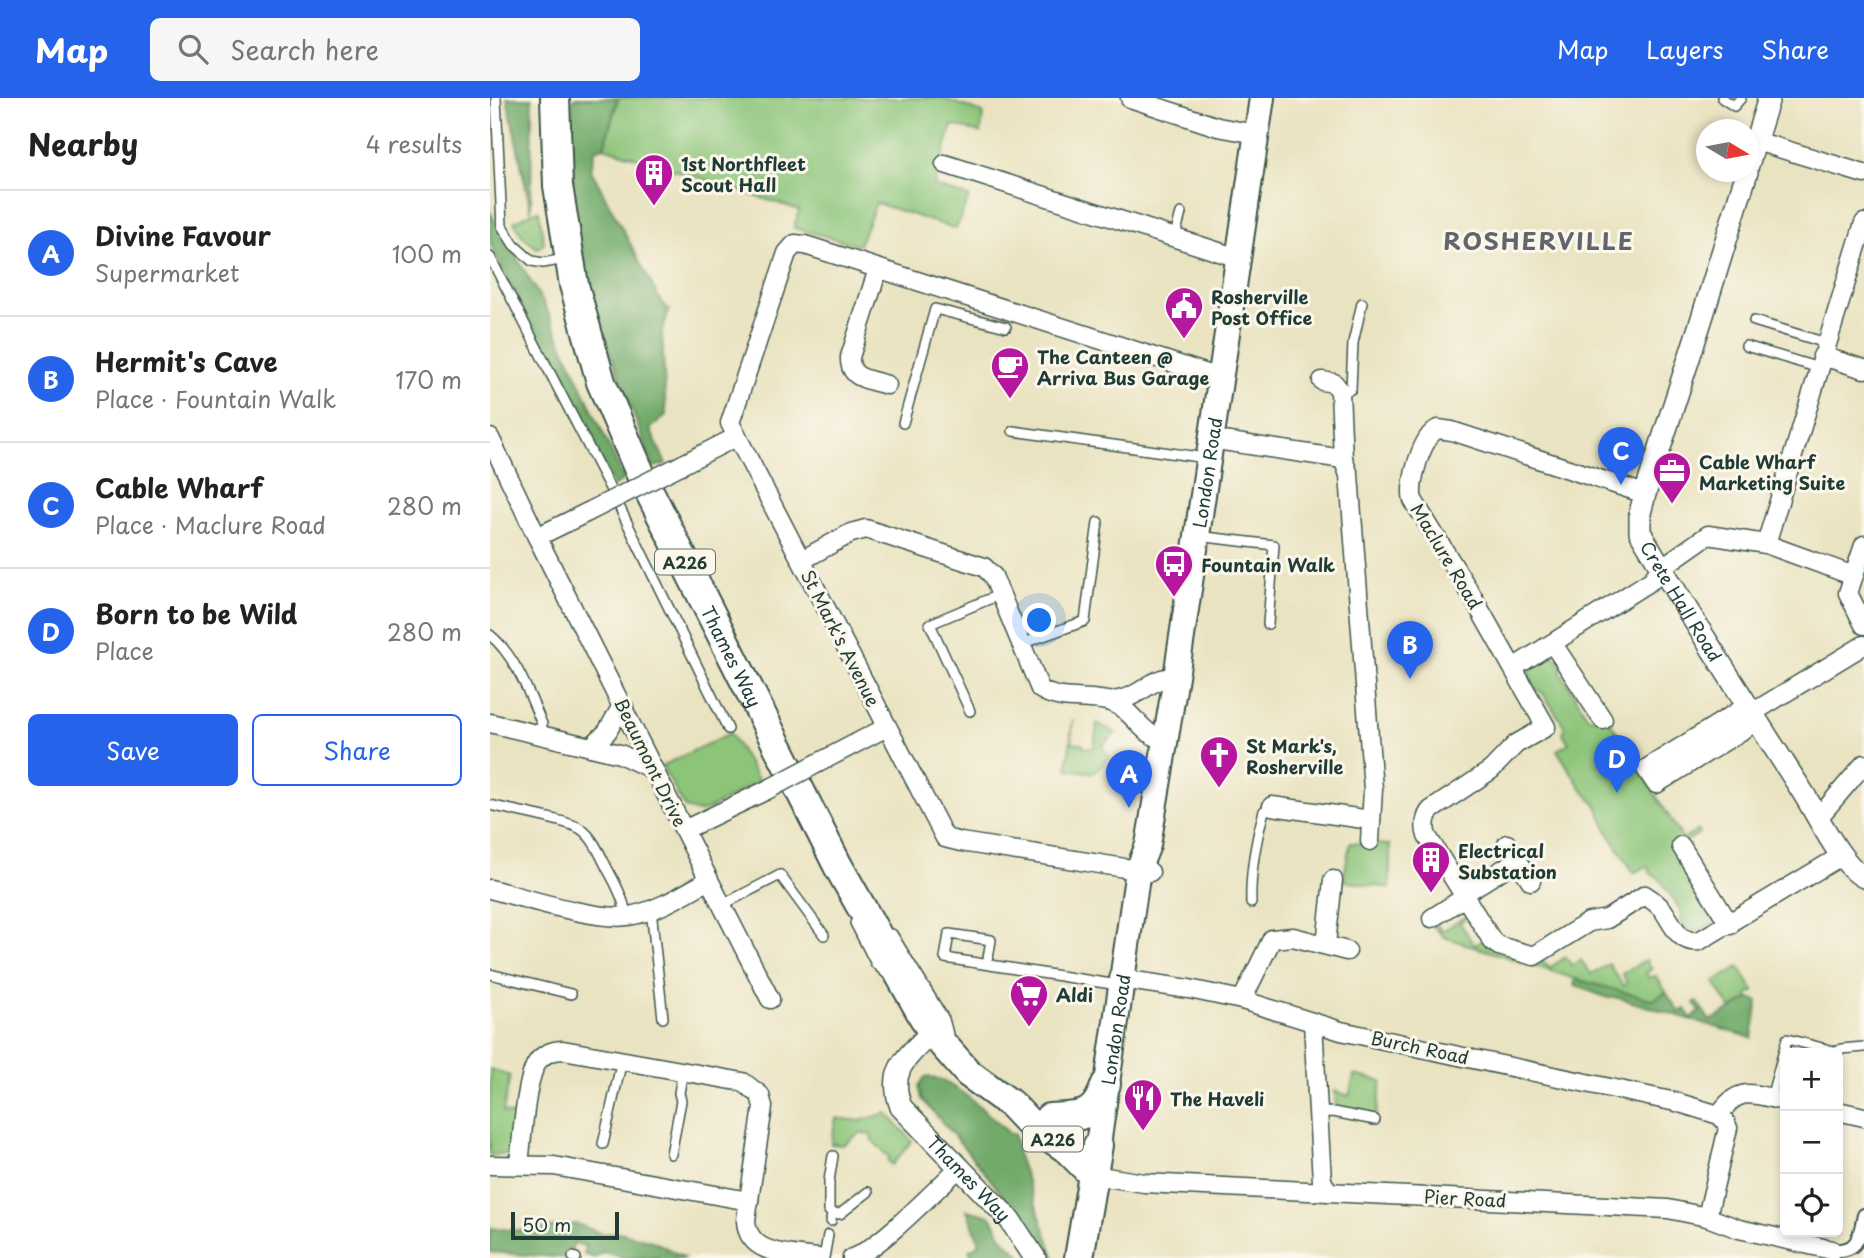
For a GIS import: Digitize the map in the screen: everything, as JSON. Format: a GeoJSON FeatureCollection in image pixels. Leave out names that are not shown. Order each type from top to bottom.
{"type":"FeatureCollection","features":[{"type":"Feature","properties":{"kind":"main road","name":"London Road"},"geometry":{"type":"LineString","coordinates":[[1103,1163],[1106,1084],[1176,677],[1262,98]]}},
{"type":"Feature","properties":{"kind":"main road","name":"Thames Way"},"geometry":{"type":"LineString","coordinates":[[561,102],[558,186],[565,262],[593,357],[630,451],[838,866],[932,1032],[968,1073],[1012,1105],[1030,1124],[1079,1159],[1103,1163]]}},
{"type":"Feature","properties":{"kind":"main road","name":"London Road"},"geometry":{"type":"LineString","coordinates":[[1085,1255],[1103,1163],[1125,982]]}},
{"type":"Feature","properties":{"kind":"main road","name":"A226"},"geometry":{"type":"LineString","coordinates":[[1049,1118],[1079,1116],[1091,1112],[1100,1102],[1106,1084]]}},
{"type":"Feature","properties":{"kind":"main road","name":"Thames Way"},"geometry":{"type":"LineString","coordinates":[[1012,1105],[1049,1118],[1103,1163]]}},
{"type":"Feature","properties":{"kind":"street"},"geometry":{"type":"LineString","coordinates":[[1130,98],[1218,127],[1256,134]]}},
{"type":"Feature","properties":{"kind":"street"},"geometry":{"type":"LineString","coordinates":[[1759,131],[1769,98]]}},
{"type":"Feature","properties":{"kind":"street"},"geometry":{"type":"LineString","coordinates":[[1759,142],[1864,174]]}},
{"type":"Feature","properties":{"kind":"street"},"geometry":{"type":"LineString","coordinates":[[945,164],[1238,258]]}},
{"type":"Feature","properties":{"kind":"street","name":"Crete Hall Road"},"geometry":{"type":"LineString","coordinates":[[1743,182],[1645,494],[1640,513],[1640,532],[1842,856],[1851,869],[1864,877]]}},
{"type":"Feature","properties":{"kind":"street"},"geometry":{"type":"LineString","coordinates":[[1766,544],[1864,223]]}},
{"type":"Feature","properties":{"kind":"street","name":"St Mark's Avenue"},"geometry":{"type":"LineString","coordinates":[[878,269],[794,244],[787,253],[730,423],[736,437],[944,836],[948,840],[1144,871]]}},
{"type":"Feature","properties":{"kind":"street"},"geometry":{"type":"LineString","coordinates":[[887,385],[854,374],[849,367],[878,269],[1220,378]]}},
{"type":"Feature","properties":{"kind":"street"},"geometry":{"type":"LineString","coordinates":[[1822,355],[1864,369]]}},
{"type":"Feature","properties":{"kind":"street"},"geometry":{"type":"LineString","coordinates":[[1322,381],[1336,384],[1340,393],[1343,459],[1349,475],[1373,789],[1370,841]]}},
{"type":"Feature","properties":{"kind":"street","name":"Maclure Road"},"geometry":{"type":"LineString","coordinates":[[1464,895],[1426,835],[1427,813],[1491,770],[1514,746],[1546,727],[1413,500],[1411,485],[1429,435],[1438,429],[1452,431],[1645,494]]}},
{"type":"Feature","properties":{"kind":"street"},"geometry":{"type":"LineString","coordinates":[[537,537],[736,437]]}},
{"type":"Feature","properties":{"kind":"street","name":"Beaumont Drive"},"geometry":{"type":"LineString","coordinates":[[491,443],[769,999]]}},
{"type":"Feature","properties":{"kind":"street"},"geometry":{"type":"LineString","coordinates":[[1209,448],[1343,459]]}},
{"type":"Feature","properties":{"kind":"street"},"geometry":{"type":"LineString","coordinates":[[802,560],[856,530],[872,529],[986,568],[1001,594],[1037,684],[1045,692],[1110,702],[1129,712],[1144,730],[1165,740]]}},
{"type":"Feature","properties":{"kind":"street"},"geometry":{"type":"LineString","coordinates":[[1513,668],[1652,580],[1661,568],[1708,535],[1766,544],[1854,576]]}},
{"type":"Feature","properties":{"kind":"street"},"geometry":{"type":"LineString","coordinates":[[1864,545],[1849,593],[1864,625]]}},
{"type":"Feature","properties":{"kind":"street"},"geometry":{"type":"LineString","coordinates":[[1553,644],[1603,720]]}},
{"type":"Feature","properties":{"kind":"street"},"geometry":{"type":"LineString","coordinates":[[1752,713],[1656,784],[1646,769],[1752,713],[1864,645]]}},
{"type":"Feature","properties":{"kind":"street"},"geometry":{"type":"LineString","coordinates":[[1110,702],[1132,696],[1165,677],[1176,677]]}},
{"type":"Feature","properties":{"kind":"street"},"geometry":{"type":"LineString","coordinates":[[591,747],[607,732],[624,707]]}},
{"type":"Feature","properties":{"kind":"street"},"geometry":{"type":"LineString","coordinates":[[490,723],[620,754],[654,770]]}},
{"type":"Feature","properties":{"kind":"street"},"geometry":{"type":"LineString","coordinates":[[684,830],[776,787],[887,727]]}},
{"type":"Feature","properties":{"kind":"street"},"geometry":{"type":"LineString","coordinates":[[1819,817],[1864,764]]}},
{"type":"Feature","properties":{"kind":"street"},"geometry":{"type":"LineString","coordinates":[[1272,806],[1371,820]]}},
{"type":"Feature","properties":{"kind":"street"},"geometry":{"type":"LineString","coordinates":[[1507,844],[1531,881]]}},
{"type":"Feature","properties":{"kind":"street"},"geometry":{"type":"LineString","coordinates":[[1681,846],[1730,925]]}},
{"type":"Feature","properties":{"kind":"street"},"geometry":{"type":"LineString","coordinates":[[1464,895],[1494,944],[1534,956],[1590,922],[1606,919],[1645,894],[1661,907],[1678,933],[1689,942],[1708,938],[1842,856]]}},
{"type":"Feature","properties":{"kind":"street"},"geometry":{"type":"LineString","coordinates":[[1432,918],[1518,860]]}},
{"type":"Feature","properties":{"kind":"street"},"geometry":{"type":"LineString","coordinates":[[490,889],[594,914],[626,916],[651,910],[709,880]]}},
{"type":"Feature","properties":{"kind":"street"},"geometry":{"type":"LineString","coordinates":[[1326,944],[1334,880]]}},
{"type":"Feature","properties":{"kind":"street"},"geometry":{"type":"LineString","coordinates":[[1242,1000],[1272,939],[1293,937],[1347,951]]}},
{"type":"Feature","properties":{"kind":"street","name":"Burch Road"},"geometry":{"type":"LineString","coordinates":[[1125,982],[1188,989],[1242,1000],[1342,1031],[1608,1086],[1719,1115]]}},
{"type":"Feature","properties":{"kind":"street"},"geometry":{"type":"LineString","coordinates":[[1312,1023],[1322,1181],[1329,1192]]}},
{"type":"Feature","properties":{"kind":"street","name":"Thames Way"},"geometry":{"type":"LineString","coordinates":[[932,1032],[897,1072],[894,1090],[901,1107],[1010,1220],[1035,1258]]}},
{"type":"Feature","properties":{"kind":"street"},"geometry":{"type":"LineString","coordinates":[[519,1165],[535,1065],[550,1053],[559,1050],[745,1082],[761,1097],[763,1110],[746,1227],[755,1243],[770,1251],[818,1258]]}},
{"type":"Feature","properties":{"kind":"street"},"geometry":{"type":"LineString","coordinates":[[1707,1217],[1727,1136],[1725,1121],[1719,1115],[1727,1102],[1740,1094],[1778,1099]]}},
{"type":"Feature","properties":{"kind":"street"},"geometry":{"type":"LineString","coordinates":[[1843,1112],[1864,1117]]}},
{"type":"Feature","properties":{"kind":"street","name":"Pier Road"},"geometry":{"type":"LineString","coordinates":[[1103,1163],[1133,1182],[1668,1209],[1832,1251]]}},
{"type":"Feature","properties":{"kind":"street"},"geometry":{"type":"LineString","coordinates":[[490,1165],[554,1166],[749,1201]]}},
{"type":"Feature","properties":{"kind":"street"},"geometry":{"type":"LineString","coordinates":[[852,1258],[862,1254],[881,1239],[960,1167]]}},
{"type":"Feature","properties":{"kind":"street"},"geometry":{"type":"LineString","coordinates":[[1832,1251],[1844,1251],[1854,1246],[1864,1215]]}},
{"type":"Feature","properties":{"kind":"lane"},"geometry":{"type":"LineString","coordinates":[[496,98],[502,226],[514,245],[531,261],[565,262],[572,206]]}},
{"type":"Feature","properties":{"kind":"lane"},"geometry":{"type":"LineString","coordinates":[[1725,100],[1735,106],[1741,98]]}},
{"type":"Feature","properties":{"kind":"lane"},"geometry":{"type":"LineString","coordinates":[[561,102],[568,167]]}},
{"type":"Feature","properties":{"kind":"lane"},"geometry":{"type":"LineString","coordinates":[[1174,239],[1181,214]]}},
{"type":"Feature","properties":{"kind":"lane"},"geometry":{"type":"LineString","coordinates":[[490,257],[493,268],[615,498],[729,729]]}},
{"type":"Feature","properties":{"kind":"lane"},"geometry":{"type":"LineString","coordinates":[[942,310],[947,292]]}},
{"type":"Feature","properties":{"kind":"lane"},"geometry":{"type":"LineString","coordinates":[[590,303],[606,359]]}},
{"type":"Feature","properties":{"kind":"lane"},"geometry":{"type":"LineString","coordinates":[[1340,393],[1351,388],[1353,343],[1362,303]]}},
{"type":"Feature","properties":{"kind":"lane"},"geometry":{"type":"LineString","coordinates":[[903,423],[936,309],[1006,327]]}},
{"type":"Feature","properties":{"kind":"lane"},"geometry":{"type":"LineString","coordinates":[[1754,321],[1822,355]]}},
{"type":"Feature","properties":{"kind":"lane"},"geometry":{"type":"LineString","coordinates":[[1746,346],[1822,355]]}},
{"type":"Feature","properties":{"kind":"lane"},"geometry":{"type":"LineString","coordinates":[[1013,431],[1209,448]]}},
{"type":"Feature","properties":{"kind":"lane"},"geometry":{"type":"LineString","coordinates":[[653,472],[658,483]]}},
{"type":"Feature","properties":{"kind":"lane"},"geometry":{"type":"LineString","coordinates":[[629,475],[641,500]]}},
{"type":"Feature","properties":{"kind":"lane"},"geometry":{"type":"LineString","coordinates":[[1021,645],[1085,621],[1098,522]]}},
{"type":"Feature","properties":{"kind":"lane"},"geometry":{"type":"LineString","coordinates":[[1196,536],[1274,545],[1268,624]]}},
{"type":"Feature","properties":{"kind":"lane"},"geometry":{"type":"LineString","coordinates":[[970,711],[930,624],[1001,594]]}},
{"type":"Feature","properties":{"kind":"lane"},"geometry":{"type":"LineString","coordinates":[[490,635],[512,661],[542,724],[541,735]]}},
{"type":"Feature","properties":{"kind":"lane"},"geometry":{"type":"LineString","coordinates":[[796,756],[808,779]]}},
{"type":"Feature","properties":{"kind":"lane"},"geometry":{"type":"LineString","coordinates":[[776,787],[779,773]]}},
{"type":"Feature","properties":{"kind":"lane"},"geometry":{"type":"LineString","coordinates":[[490,806],[583,830],[613,880],[625,907],[626,916]]}},
{"type":"Feature","properties":{"kind":"lane"},"geometry":{"type":"LineString","coordinates":[[1251,903],[1251,884],[1261,821],[1264,811],[1272,806]]}},
{"type":"Feature","properties":{"kind":"lane"},"geometry":{"type":"LineString","coordinates":[[722,905],[780,875],[824,935]]}},
{"type":"Feature","properties":{"kind":"lane"},"geometry":{"type":"LineString","coordinates":[[651,910],[663,1018]]}},
{"type":"Feature","properties":{"kind":"lane"},"geometry":{"type":"LineString","coordinates":[[849,911],[876,964],[911,995]]}},
{"type":"Feature","properties":{"kind":"lane"},"geometry":{"type":"LineString","coordinates":[[888,926],[944,1019],[951,1053]]}},
{"type":"Feature","properties":{"kind":"lane"},"geometry":{"type":"LineString","coordinates":[[987,964],[991,940],[949,934],[945,958],[987,964],[1125,982]]}},
{"type":"Feature","properties":{"kind":"lane"},"geometry":{"type":"LineString","coordinates":[[490,974],[571,994]]}},
{"type":"Feature","properties":{"kind":"lane"},"geometry":{"type":"LineString","coordinates":[[1786,1048],[1787,1039],[1820,1048]]}},
{"type":"Feature","properties":{"kind":"lane"},"geometry":{"type":"LineString","coordinates":[[1843,1049],[1864,1047]]}},
{"type":"Feature","properties":{"kind":"lane"},"geometry":{"type":"LineString","coordinates":[[603,1143],[622,1060]]}},
{"type":"Feature","properties":{"kind":"lane"},"geometry":{"type":"LineString","coordinates":[[671,1154],[681,1101],[679,1093],[683,1070]]}},
{"type":"Feature","properties":{"kind":"lane"},"geometry":{"type":"LineString","coordinates":[[1318,1113],[1334,1112],[1375,1120]]}},
{"type":"Feature","properties":{"kind":"lane"},"geometry":{"type":"LineString","coordinates":[[833,1156],[829,1188],[831,1217],[842,1213],[868,1192]]}},
{"type":"Feature","properties":{"kind":"lane"},"geometry":{"type":"LineString","coordinates":[[824,1258],[828,1235]]}},
{"type":"Feature","properties":{"kind":"green space"},"geometry":{"type":"Polygon","coordinates":[[[507,98],[532,98],[531,211],[507,98]]]}},
{"type":"Feature","properties":{"kind":"green space"},"geometry":{"type":"Polygon","coordinates":[[[573,98],[617,98],[604,147],[595,150],[591,170],[661,302],[669,310],[662,332],[666,415],[650,429],[666,464],[653,467],[595,311],[577,225],[570,134],[573,98]]]}},
{"type":"Feature","properties":{"kind":"green space"},"geometry":{"type":"Polygon","coordinates":[[[619,98],[942,98],[983,113],[981,133],[952,125],[934,186],[969,197],[956,229],[876,203],[859,245],[794,228],[799,210],[604,147],[619,98]]]}},
{"type":"Feature","properties":{"kind":"green space"},"geometry":{"type":"Polygon","coordinates":[[[539,211],[544,244],[537,248],[523,237],[514,222],[539,211]]]}},
{"type":"Feature","properties":{"kind":"green space"},"geometry":{"type":"Polygon","coordinates":[[[490,212],[545,306],[624,479],[613,487],[490,244],[490,212]]]}},
{"type":"Feature","properties":{"kind":"green space"},"geometry":{"type":"Polygon","coordinates":[[[1553,654],[1562,666],[1561,673],[1588,717],[1608,718],[1683,839],[1698,830],[1700,833],[1676,848],[1679,863],[1705,905],[1712,907],[1720,920],[1699,931],[1685,928],[1678,907],[1658,877],[1652,875],[1647,866],[1634,873],[1609,834],[1597,806],[1583,791],[1557,750],[1569,743],[1563,734],[1565,727],[1542,692],[1536,690],[1529,675],[1531,668],[1553,654]]]}},
{"type":"Feature","properties":{"kind":"green space"},"geometry":{"type":"Polygon","coordinates":[[[1073,719],[1071,742],[1083,744],[1083,747],[1094,748],[1097,723],[1116,733],[1102,746],[1109,757],[1094,773],[1067,769],[1073,719]]]}},
{"type":"Feature","properties":{"kind":"green space"},"geometry":{"type":"Polygon","coordinates":[[[730,733],[759,781],[707,810],[698,812],[685,808],[662,766],[730,733]]]}},
{"type":"Feature","properties":{"kind":"green space"},"geometry":{"type":"Polygon","coordinates":[[[1350,843],[1390,845],[1390,888],[1343,881],[1350,843]]]}},
{"type":"Feature","properties":{"kind":"green space"},"geometry":{"type":"Polygon","coordinates":[[[1468,915],[1460,923],[1474,945],[1483,940],[1542,960],[1549,968],[1566,957],[1572,966],[1581,960],[1591,974],[1609,964],[1623,986],[1627,984],[1622,974],[1646,960],[1652,969],[1646,973],[1649,978],[1656,976],[1666,992],[1653,1000],[1582,981],[1444,937],[1432,925],[1435,923],[1442,931],[1468,915]]]}},
{"type":"Feature","properties":{"kind":"green space"},"geometry":{"type":"Polygon","coordinates":[[[1739,967],[1754,991],[1748,994],[1749,998],[1731,1009],[1714,982],[1739,967]]]}},
{"type":"Feature","properties":{"kind":"green space"},"geometry":{"type":"Polygon","coordinates":[[[1575,979],[1653,1000],[1666,992],[1679,1012],[1685,1009],[1691,1018],[1700,1012],[1694,1003],[1697,1001],[1710,1021],[1751,998],[1758,1001],[1752,1038],[1619,998],[1608,998],[1574,985],[1575,979]]]}},
{"type":"Feature","properties":{"kind":"green space"},"geometry":{"type":"Polygon","coordinates":[[[490,1069],[510,1076],[503,1112],[515,1116],[512,1154],[490,1155],[490,1069]]]}},
{"type":"Feature","properties":{"kind":"green space"},"geometry":{"type":"Polygon","coordinates":[[[1354,1075],[1382,1081],[1376,1117],[1336,1109],[1335,1091],[1349,1096],[1354,1075]]]}},
{"type":"Feature","properties":{"kind":"green space"},"geometry":{"type":"Polygon","coordinates":[[[925,1077],[935,1078],[958,1090],[1010,1134],[1014,1134],[1018,1156],[1055,1258],[1042,1258],[1002,1195],[922,1099],[919,1086],[925,1077]]]}},
{"type":"Feature","properties":{"kind":"green space"},"geometry":{"type":"Polygon","coordinates":[[[887,1113],[912,1141],[892,1165],[888,1161],[889,1157],[871,1139],[869,1133],[866,1135],[862,1132],[843,1145],[831,1144],[836,1118],[860,1121],[887,1113]]]}},
{"type":"Feature","properties":{"kind":"green space"},"geometry":{"type":"Polygon","coordinates":[[[967,1210],[991,1216],[1004,1240],[1024,1258],[972,1258],[969,1250],[980,1244],[967,1210]]]}},
{"type":"Feature","properties":{"kind":"green space"},"geometry":{"type":"Polygon","coordinates":[[[577,1224],[602,1234],[619,1232],[655,1242],[685,1258],[627,1258],[603,1252],[595,1258],[584,1255],[585,1246],[574,1243],[568,1258],[490,1252],[490,1228],[526,1231],[577,1224]]]}},
{"type":"Feature","properties":{"kind":"place","name":"1st Northfleet Scout Hall"},"geometry":{"type":"Point","coordinates":[654,207]}},
{"type":"Feature","properties":{"kind":"place","name":"Rosherville Post Office"},"geometry":{"type":"Point","coordinates":[1184,340]}},
{"type":"Feature","properties":{"kind":"place","name":"The Canteen @ Arriva Bus Garage"},"geometry":{"type":"Point","coordinates":[1010,400]}},
{"type":"Feature","properties":{"kind":"place","name":"Cable Wharf"},"geometry":{"type":"Point","coordinates":[1621,485]}},
{"type":"Feature","properties":{"kind":"place","name":"Cable Wharf Marketing Suite"},"geometry":{"type":"Point","coordinates":[1672,505]}},
{"type":"Feature","properties":{"kind":"place","name":"Fountain Walk"},"geometry":{"type":"Point","coordinates":[1174,598]}},
{"type":"Feature","properties":{"kind":"place","name":"Hermit's Cave"},"geometry":{"type":"Point","coordinates":[1410,679]}},
{"type":"Feature","properties":{"kind":"place","name":"St Mark's, Rosherville"},"geometry":{"type":"Point","coordinates":[1219,789]}},
{"type":"Feature","properties":{"kind":"place","name":"Born to be Wild"},"geometry":{"type":"Point","coordinates":[1617,793]}},
{"type":"Feature","properties":{"kind":"place","name":"Divine Favour"},"geometry":{"type":"Point","coordinates":[1129,808]}},
{"type":"Feature","properties":{"kind":"place","name":"Electrical Substation"},"geometry":{"type":"Point","coordinates":[1431,894]}},
{"type":"Feature","properties":{"kind":"place","name":"Aldi"},"geometry":{"type":"Point","coordinates":[1029,1028]}},
{"type":"Feature","properties":{"kind":"place","name":"The Haveli"},"geometry":{"type":"Point","coordinates":[1143,1132]}},
{"type":"Feature","properties":{"kind":"district","name":"ROSHERVILLE"},"geometry":{"type":"Point","coordinates":[1539,240]}}]}
